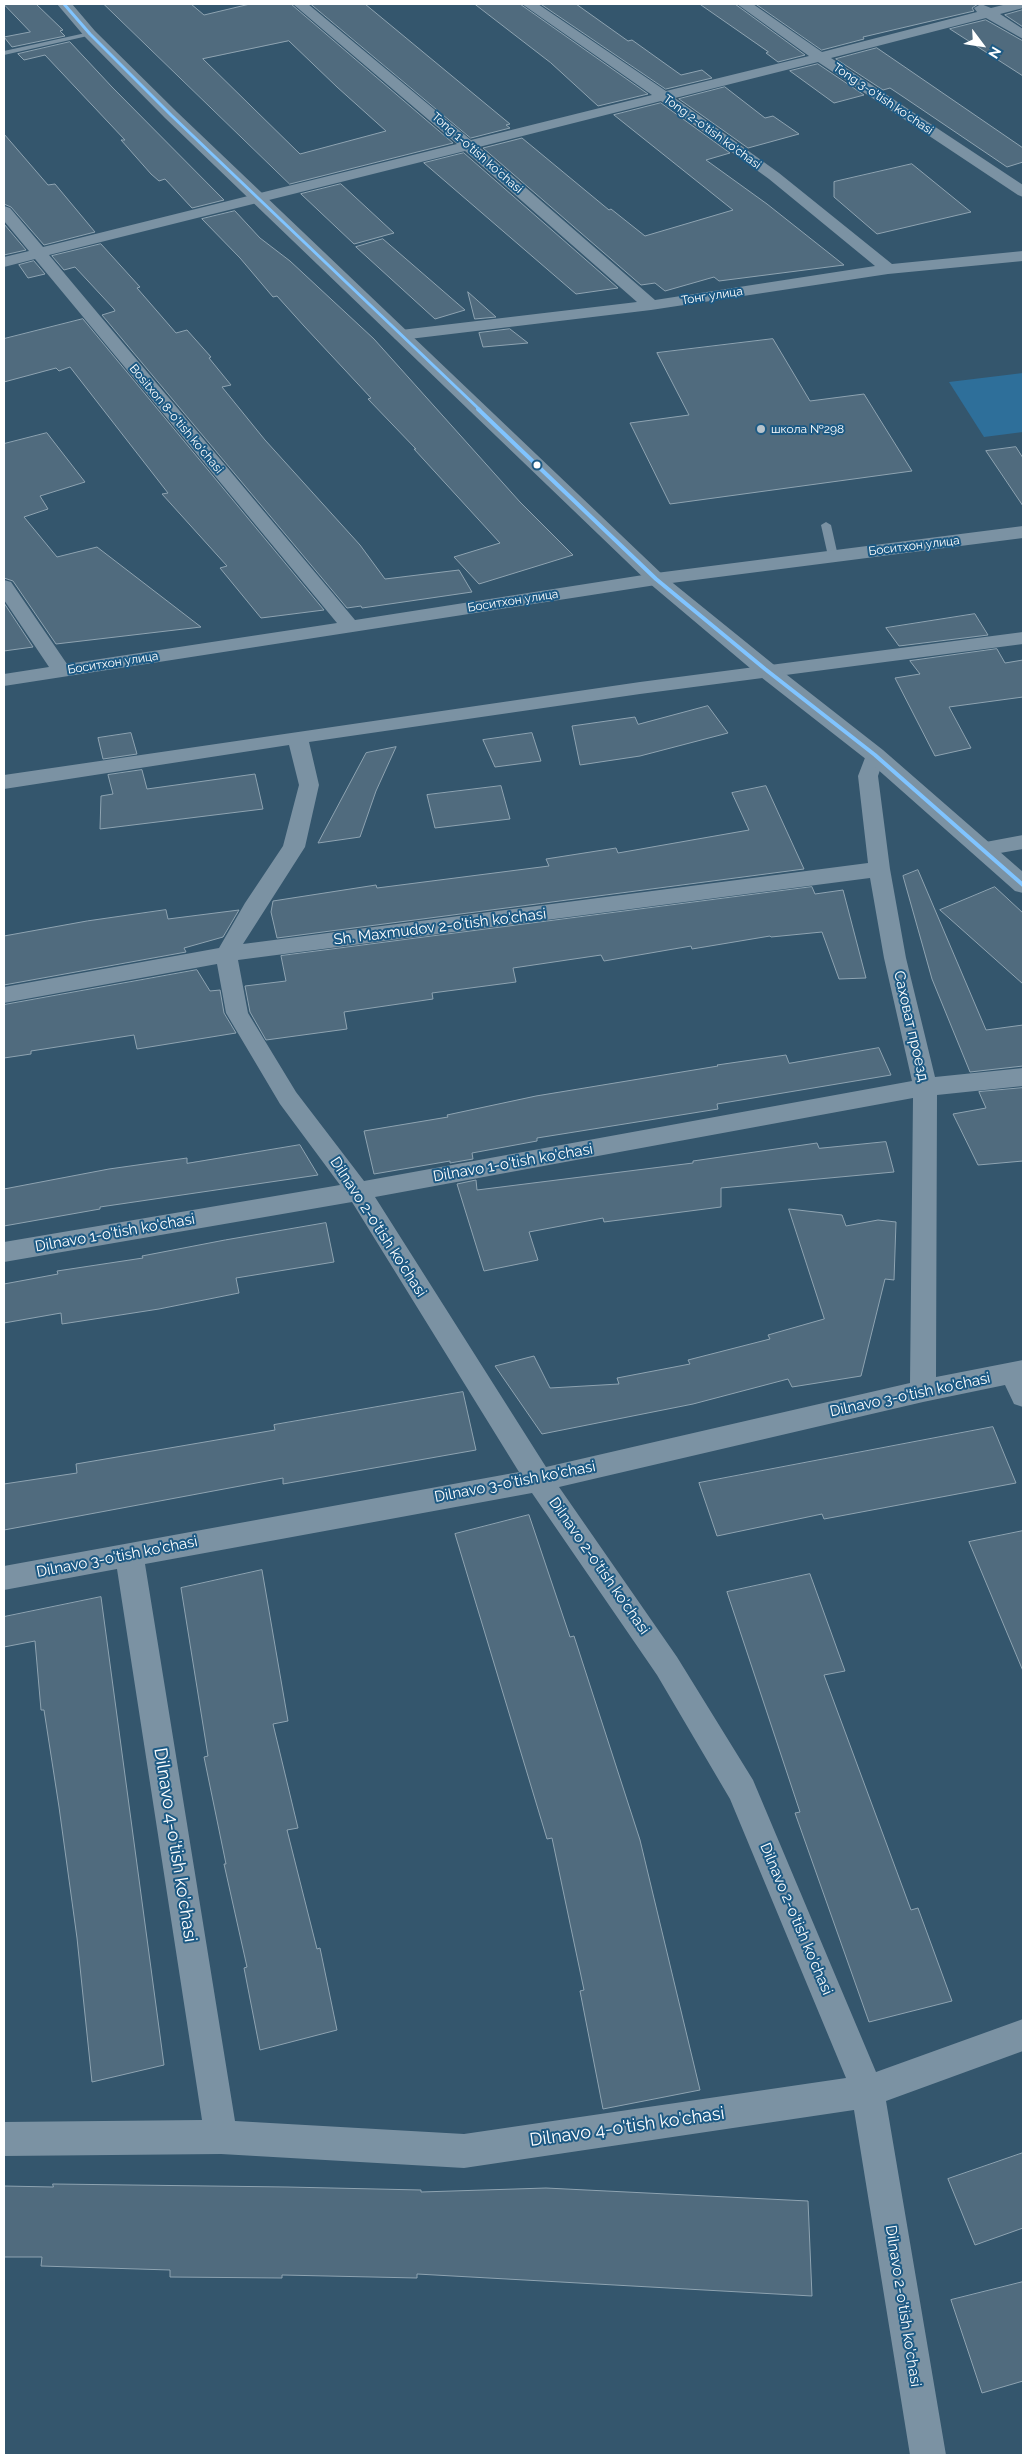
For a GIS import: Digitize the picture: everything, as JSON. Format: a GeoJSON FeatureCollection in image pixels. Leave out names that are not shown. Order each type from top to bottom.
{"type":"FeatureCollection","features":[{"type":"Feature","properties":{"kind":"street"},"geometry":{"type":"LineString","coordinates":[[64,4],[90,34],[656,579],[765,669],[875,755],[1023,885]]}},
{"type":"Feature","properties":{"kind":"street","name":"Tong 1-o'tish ko'chasi"},"geometry":{"type":"LineString","coordinates":[[300,4],[468,145],[651,305]]}},
{"type":"Feature","properties":{"kind":"street","name":"Tong 2-o'tish ko'chasi"},"geometry":{"type":"LineString","coordinates":[[529,4],[663,96],[774,176],[888,270]]}},
{"type":"Feature","properties":{"kind":"street","name":"Tong 3-o'tish ko'chasi"},"geometry":{"type":"LineString","coordinates":[[744,4],[1023,192]]}},
{"type":"Feature","properties":{"kind":"street"},"geometry":{"type":"LineString","coordinates":[[975,4],[1023,35]]}},
{"type":"Feature","properties":{"kind":"street"},"geometry":{"type":"LineString","coordinates":[[4,262],[261,199],[1022,4]]}},
{"type":"Feature","properties":{"kind":"street","name":"Bositxon 8-o'tish ko'chasi"},"geometry":{"type":"LineString","coordinates":[[4,211],[349,626]]}},
{"type":"Feature","properties":{"kind":"street","name":"Тонг улица"},"geometry":{"type":"LineString","coordinates":[[401,335],[651,305],[888,270],[1023,256]]}},
{"type":"Feature","properties":{"kind":"street","name":"Боситхон улица"},"geometry":{"type":"LineString","coordinates":[[4,680],[656,579],[1023,532]]}},
{"type":"Feature","properties":{"kind":"street"},"geometry":{"type":"LineString","coordinates":[[4,586],[62,671]]}},
{"type":"Feature","properties":{"kind":"street"},"geometry":{"type":"LineString","coordinates":[[4,782],[296,737],[765,669],[1023,638]]}},
{"type":"Feature","properties":{"kind":"street"},"geometry":{"type":"LineString","coordinates":[[226,954],[253,908],[294,847],[309,784],[296,737]]}},
{"type":"Feature","properties":{"kind":"street","name":"Саховат проезд"},"geometry":{"type":"LineString","coordinates":[[875,755],[868,776],[879,869],[895,958],[925,1087],[923,1391]]}},
{"type":"Feature","properties":{"kind":"street"},"geometry":{"type":"LineString","coordinates":[[983,849],[1023,842]]}},
{"type":"Feature","properties":{"kind":"street","name":"Sh. Maxmudov 2-o'tish ko'chasi"},"geometry":{"type":"LineString","coordinates":[[4,995],[226,954],[879,869]]}},
{"type":"Feature","properties":{"kind":"street","name":"Dilnavo 2-o'tish ko'chasi"},"geometry":{"type":"LineString","coordinates":[[226,954],[237,1013],[288,1098],[358,1191],[539,1480],[667,1666],[742,1790],[868,2091],[928,2455]]}},
{"type":"Feature","properties":{"kind":"street","name":"Dilnavo 1-o'tish ko'chasi"},"geometry":{"type":"LineString","coordinates":[[4,1252],[358,1191],[925,1087],[1023,1077]]}},
{"type":"Feature","properties":{"kind":"street","name":"Dilnavo 3-o'tish ko'chasi"},"geometry":{"type":"LineString","coordinates":[[4,1578],[539,1480],[923,1391],[1020,1380]]}},
{"type":"Feature","properties":{"kind":"street","name":"Dilnavo 4-o'tish ko'chasi"},"geometry":{"type":"LineString","coordinates":[[129,1554],[221,2137]]}},
{"type":"Feature","properties":{"kind":"street","name":"Dilnavo 4-o'tish ko'chasi"},"geometry":{"type":"LineString","coordinates":[[4,2139],[221,2137],[464,2151],[868,2091],[1023,2035]]}},
{"type":"Feature","properties":{"kind":"lane"},"geometry":{"type":"LineString","coordinates":[[4,53],[90,34]]}},
{"type":"Feature","properties":{"kind":"lane"},"geometry":{"type":"LineString","coordinates":[[826,525],[833,556]]}},
{"type":"Feature","properties":{"kind":"shaded area"},"geometry":{"type":"Polygon","coordinates":[[[1023,373],[1023,432],[984,437],[949,382],[1023,373]]]}},
{"type":"Feature","properties":{"kind":"building"},"geometry":{"type":"Polygon","coordinates":[[[4,4],[36,4],[63,30],[60,31],[65,36],[12,47],[4,37],[30,32],[4,4]]]}},
{"type":"Feature","properties":{"kind":"building"},"geometry":{"type":"Polygon","coordinates":[[[104,4],[191,4],[204,15],[250,4],[291,4],[453,143],[290,184],[104,4]],[[289,41],[203,59],[300,154],[386,131],[289,41]]]}},
{"type":"Feature","properties":{"kind":"building"},"geometry":{"type":"Polygon","coordinates":[[[311,4],[365,4],[510,124],[506,125],[510,128],[471,138],[311,4]]]}},
{"type":"Feature","properties":{"kind":"building"},"geometry":{"type":"Polygon","coordinates":[[[475,4],[520,4],[648,94],[598,106],[551,63],[475,4]]]}},
{"type":"Feature","properties":{"kind":"building"},"geometry":{"type":"Polygon","coordinates":[[[541,4],[576,4],[628,41],[632,40],[681,75],[702,70],[712,78],[666,89],[541,4]]]}},
{"type":"Feature","properties":{"kind":"building"},"geometry":{"type":"Polygon","coordinates":[[[700,4],[735,4],[805,55],[778,62],[766,53],[768,52],[700,4]]]}},
{"type":"Feature","properties":{"kind":"building"},"geometry":{"type":"Polygon","coordinates":[[[756,4],[978,4],[972,8],[974,11],[863,37],[864,39],[822,50],[756,4]]]}},
{"type":"Feature","properties":{"kind":"building"},"geometry":{"type":"Polygon","coordinates":[[[1023,10],[1023,27],[1005,15],[1023,10]]]}},
{"type":"Feature","properties":{"kind":"building"},"geometry":{"type":"Polygon","coordinates":[[[986,20],[1023,41],[1023,76],[950,29],[986,20]]]}},
{"type":"Feature","properties":{"kind":"building"},"geometry":{"type":"Polygon","coordinates":[[[70,42],[224,200],[192,208],[165,179],[159,181],[151,174],[121,140],[125,140],[45,55],[24,60],[18,54],[70,42]]]}},
{"type":"Feature","properties":{"kind":"building"},"geometry":{"type":"Polygon","coordinates":[[[877,48],[1023,148],[1023,162],[1007,167],[890,88],[883,90],[836,59],[877,48]]]}},
{"type":"Feature","properties":{"kind":"building"},"geometry":{"type":"Polygon","coordinates":[[[818,64],[864,95],[834,103],[790,71],[818,64]]]}},
{"type":"Feature","properties":{"kind":"building"},"geometry":{"type":"Polygon","coordinates":[[[725,87],[765,118],[773,116],[799,134],[748,148],[679,99],[725,87]]]}},
{"type":"Feature","properties":{"kind":"building"},"geometry":{"type":"Polygon","coordinates":[[[661,103],[730,153],[706,160],[767,204],[844,265],[719,281],[714,277],[665,291],[655,283],[641,285],[483,148],[522,138],[609,210],[611,209],[645,236],[733,210],[614,115],[661,103]]]}},
{"type":"Feature","properties":{"kind":"building"},"geometry":{"type":"Polygon","coordinates":[[[4,134],[48,185],[55,184],[95,232],[44,245],[11,207],[4,204],[4,134]]]}},
{"type":"Feature","properties":{"kind":"building"},"geometry":{"type":"Polygon","coordinates":[[[464,153],[618,288],[576,294],[424,163],[464,153]]]}},
{"type":"Feature","properties":{"kind":"building"},"geometry":{"type":"Polygon","coordinates":[[[912,164],[971,212],[877,234],[834,197],[834,182],[912,164]]]}},
{"type":"Feature","properties":{"kind":"building"},"geometry":{"type":"Polygon","coordinates":[[[341,184],[394,233],[354,244],[301,194],[341,184]]]}},
{"type":"Feature","properties":{"kind":"building"},"geometry":{"type":"Polygon","coordinates":[[[235,211],[260,238],[290,261],[374,339],[520,502],[573,555],[479,584],[454,557],[500,543],[414,449],[416,449],[368,399],[371,398],[277,296],[273,297],[240,258],[202,219],[235,211]]]}},
{"type":"Feature","properties":{"kind":"building"},"geometry":{"type":"Polygon","coordinates":[[[4,224],[26,250],[4,255],[4,224]]]}},
{"type":"Feature","properties":{"kind":"building"},"geometry":{"type":"Polygon","coordinates":[[[383,239],[465,310],[435,319],[356,247],[383,239]]]}},
{"type":"Feature","properties":{"kind":"building"},"geometry":{"type":"Polygon","coordinates":[[[101,244],[140,287],[137,288],[176,333],[187,330],[211,357],[209,358],[231,385],[222,387],[265,440],[360,545],[385,579],[459,570],[472,592],[362,608],[361,606],[347,608],[102,315],[115,311],[114,309],[75,267],[64,270],[52,256],[101,244]]]}},
{"type":"Feature","properties":{"kind":"building"},"geometry":{"type":"Polygon","coordinates":[[[34,261],[45,274],[28,278],[19,265],[34,261]]]}},
{"type":"Feature","properties":{"kind":"building"},"geometry":{"type":"Polygon","coordinates":[[[468,292],[496,317],[475,319],[468,292]]]}},
{"type":"Feature","properties":{"kind":"building"},"geometry":{"type":"Polygon","coordinates":[[[83,319],[324,610],[261,618],[220,568],[227,566],[162,494],[168,493],[70,367],[59,371],[56,368],[4,382],[4,339],[83,319]]]}},
{"type":"Feature","properties":{"kind":"building"},"geometry":{"type":"Polygon","coordinates":[[[510,329],[528,343],[483,347],[479,333],[510,329]]]}},
{"type":"Feature","properties":{"kind":"building"},"geometry":{"type":"Polygon","coordinates":[[[773,339],[810,401],[864,394],[912,471],[670,504],[630,423],[689,415],[657,353],[773,339]]]}},
{"type":"Feature","properties":{"kind":"building"},"geometry":{"type":"Polygon","coordinates":[[[47,433],[85,482],[40,496],[48,509],[24,517],[57,557],[97,547],[201,627],[56,644],[13,581],[4,578],[4,444],[47,433]]]}},
{"type":"Feature","properties":{"kind":"building"},"geometry":{"type":"Polygon","coordinates":[[[1016,447],[1023,458],[1023,506],[986,451],[1016,447]]]}},
{"type":"Feature","properties":{"kind":"building"},"geometry":{"type":"Polygon","coordinates":[[[4,603],[33,647],[4,651],[4,603]]]}},
{"type":"Feature","properties":{"kind":"building"},"geometry":{"type":"Polygon","coordinates":[[[975,614],[988,635],[899,646],[886,628],[975,614]]]}},
{"type":"Feature","properties":{"kind":"building"},"geometry":{"type":"Polygon","coordinates":[[[997,649],[1005,663],[1023,660],[1023,697],[949,707],[971,748],[935,756],[895,678],[920,674],[910,661],[997,649]]]}},
{"type":"Feature","properties":{"kind":"building"},"geometry":{"type":"Polygon","coordinates":[[[708,706],[728,733],[640,756],[580,765],[572,726],[635,717],[638,724],[708,706]]]}},
{"type":"Feature","properties":{"kind":"building"},"geometry":{"type":"Polygon","coordinates":[[[131,733],[137,754],[103,759],[98,738],[131,733]]]}},
{"type":"Feature","properties":{"kind":"building"},"geometry":{"type":"Polygon","coordinates":[[[532,733],[541,761],[495,767],[483,740],[532,733]]]}},
{"type":"Feature","properties":{"kind":"building"},"geometry":{"type":"Polygon","coordinates":[[[396,747],[376,791],[360,837],[318,843],[366,753],[396,747]]]}},
{"type":"Feature","properties":{"kind":"building"},"geometry":{"type":"Polygon","coordinates":[[[142,770],[147,789],[255,774],[263,809],[100,829],[101,796],[113,794],[108,775],[142,770]]]}},
{"type":"Feature","properties":{"kind":"building"},"geometry":{"type":"Polygon","coordinates":[[[501,786],[510,819],[435,828],[427,795],[501,786]]]}},
{"type":"Feature","properties":{"kind":"building"},"geometry":{"type":"Polygon","coordinates":[[[766,786],[804,869],[277,938],[271,912],[273,901],[376,885],[377,888],[549,866],[546,859],[616,848],[618,853],[749,830],[732,793],[766,786]]]}},
{"type":"Feature","properties":{"kind":"building"},"geometry":{"type":"Polygon","coordinates":[[[918,870],[986,1030],[1023,1025],[1023,1066],[970,1072],[932,979],[903,876],[918,870]]]}},
{"type":"Feature","properties":{"kind":"building"},"geometry":{"type":"Polygon","coordinates":[[[812,887],[815,894],[843,890],[866,978],[839,979],[822,932],[770,936],[692,949],[691,946],[604,961],[601,955],[513,968],[516,982],[432,993],[433,999],[344,1012],[347,1029],[266,1040],[250,1012],[245,986],[286,981],[281,956],[812,887]]]}},
{"type":"Feature","properties":{"kind":"building"},"geometry":{"type":"Polygon","coordinates":[[[995,887],[1023,913],[1023,984],[940,910],[995,887]]]}},
{"type":"Feature","properties":{"kind":"building"},"geometry":{"type":"Polygon","coordinates":[[[166,910],[168,919],[239,910],[223,937],[184,948],[186,952],[4,985],[4,936],[87,921],[166,910]]]}},
{"type":"Feature","properties":{"kind":"building"},"geometry":{"type":"Polygon","coordinates":[[[197,970],[210,991],[220,990],[224,1013],[236,1033],[137,1049],[134,1035],[31,1051],[31,1054],[4,1058],[4,1005],[197,970]]]}},
{"type":"Feature","properties":{"kind":"building"},"geometry":{"type":"Polygon","coordinates":[[[879,1048],[891,1075],[717,1104],[718,1109],[537,1138],[537,1141],[472,1153],[473,1159],[450,1163],[450,1161],[374,1174],[364,1131],[448,1117],[447,1115],[536,1096],[717,1065],[786,1055],[789,1063],[879,1048]]]}},
{"type":"Feature","properties":{"kind":"building"},"geometry":{"type":"Polygon","coordinates":[[[1023,1088],[1023,1161],[978,1165],[953,1114],[986,1108],[979,1092],[1023,1088]]]}},
{"type":"Feature","properties":{"kind":"building"},"geometry":{"type":"Polygon","coordinates":[[[886,1142],[894,1172],[721,1188],[721,1207],[604,1222],[603,1218],[529,1232],[538,1260],[484,1271],[457,1184],[476,1180],[477,1190],[693,1163],[693,1161],[817,1143],[819,1148],[886,1142]]]}},
{"type":"Feature","properties":{"kind":"building"},"geometry":{"type":"Polygon","coordinates":[[[300,1145],[318,1175],[100,1207],[100,1209],[4,1226],[4,1189],[109,1169],[187,1158],[187,1163],[300,1145]]]}},
{"type":"Feature","properties":{"kind":"building"},"geometry":{"type":"Polygon","coordinates":[[[789,1209],[842,1215],[846,1226],[878,1220],[896,1222],[894,1280],[885,1279],[861,1376],[792,1387],[788,1379],[693,1404],[542,1434],[495,1366],[534,1356],[550,1388],[619,1384],[617,1378],[690,1364],[688,1360],[770,1339],[768,1335],[824,1319],[789,1209]]]}},
{"type":"Feature","properties":{"kind":"building"},"geometry":{"type":"Polygon","coordinates":[[[326,1223],[334,1262],[236,1278],[239,1293],[159,1309],[62,1324],[61,1313],[4,1323],[4,1284],[58,1274],[57,1271],[143,1258],[142,1256],[225,1240],[326,1223]]]}},
{"type":"Feature","properties":{"kind":"building"},"geometry":{"type":"Polygon","coordinates":[[[463,1392],[476,1450],[283,1484],[283,1478],[4,1530],[4,1484],[77,1473],[76,1464],[275,1430],[274,1425],[463,1392]]]}},
{"type":"Feature","properties":{"kind":"building"},"geometry":{"type":"Polygon","coordinates":[[[993,1427],[1016,1483],[824,1519],[822,1514],[717,1536],[699,1483],[993,1427]]]}},
{"type":"Feature","properties":{"kind":"building"},"geometry":{"type":"Polygon","coordinates":[[[529,1515],[570,1637],[574,1636],[640,1840],[700,2090],[603,2109],[580,1991],[584,1990],[552,1838],[547,1839],[455,1534],[529,1515]]]}},
{"type":"Feature","properties":{"kind":"building"},"geometry":{"type":"Polygon","coordinates":[[[1023,1531],[1023,1671],[969,1542],[1023,1531]]]}},
{"type":"Feature","properties":{"kind":"building"},"geometry":{"type":"Polygon","coordinates":[[[262,1570],[288,1721],[273,1724],[298,1828],[287,1830],[317,1949],[320,1948],[337,2030],[260,2050],[244,1968],[247,1967],[224,1864],[226,1864],[204,1757],[208,1756],[181,1588],[262,1570]]]}},
{"type":"Feature","properties":{"kind":"building"},"geometry":{"type":"Polygon","coordinates":[[[810,1574],[845,1671],[824,1675],[911,1910],[918,1908],[952,2001],[869,2022],[795,1813],[800,1812],[727,1592],[810,1574]]]}},
{"type":"Feature","properties":{"kind":"building"},"geometry":{"type":"Polygon","coordinates":[[[101,1597],[164,2065],[92,2082],[77,1938],[44,1710],[41,1710],[35,1641],[4,1647],[4,1617],[101,1597]]]}},
{"type":"Feature","properties":{"kind":"building"},"geometry":{"type":"Polygon","coordinates":[[[1023,2153],[1023,2228],[975,2245],[948,2179],[1023,2153]]]}},
{"type":"Feature","properties":{"kind":"building"},"geometry":{"type":"Polygon","coordinates":[[[53,2184],[287,2187],[421,2190],[421,2192],[546,2188],[808,2201],[812,2296],[417,2274],[417,2278],[282,2275],[282,2278],[170,2277],[170,2270],[41,2266],[42,2257],[4,2257],[4,2186],[53,2187],[53,2184]]]}},
{"type":"Feature","properties":{"kind":"building"},"geometry":{"type":"Polygon","coordinates":[[[1023,2282],[1023,2381],[982,2393],[951,2300],[1023,2282]]]}},
{"type":"Feature","properties":{"kind":"transit line"},"geometry":{"type":"LineString","coordinates":[[64,4],[90,34],[171,115],[656,579],[765,669],[875,755],[1023,885]]}},
{"type":"Feature","properties":{"kind":"place","name":"школа №298"},"geometry":{"type":"Point","coordinates":[761,429]}}]}
